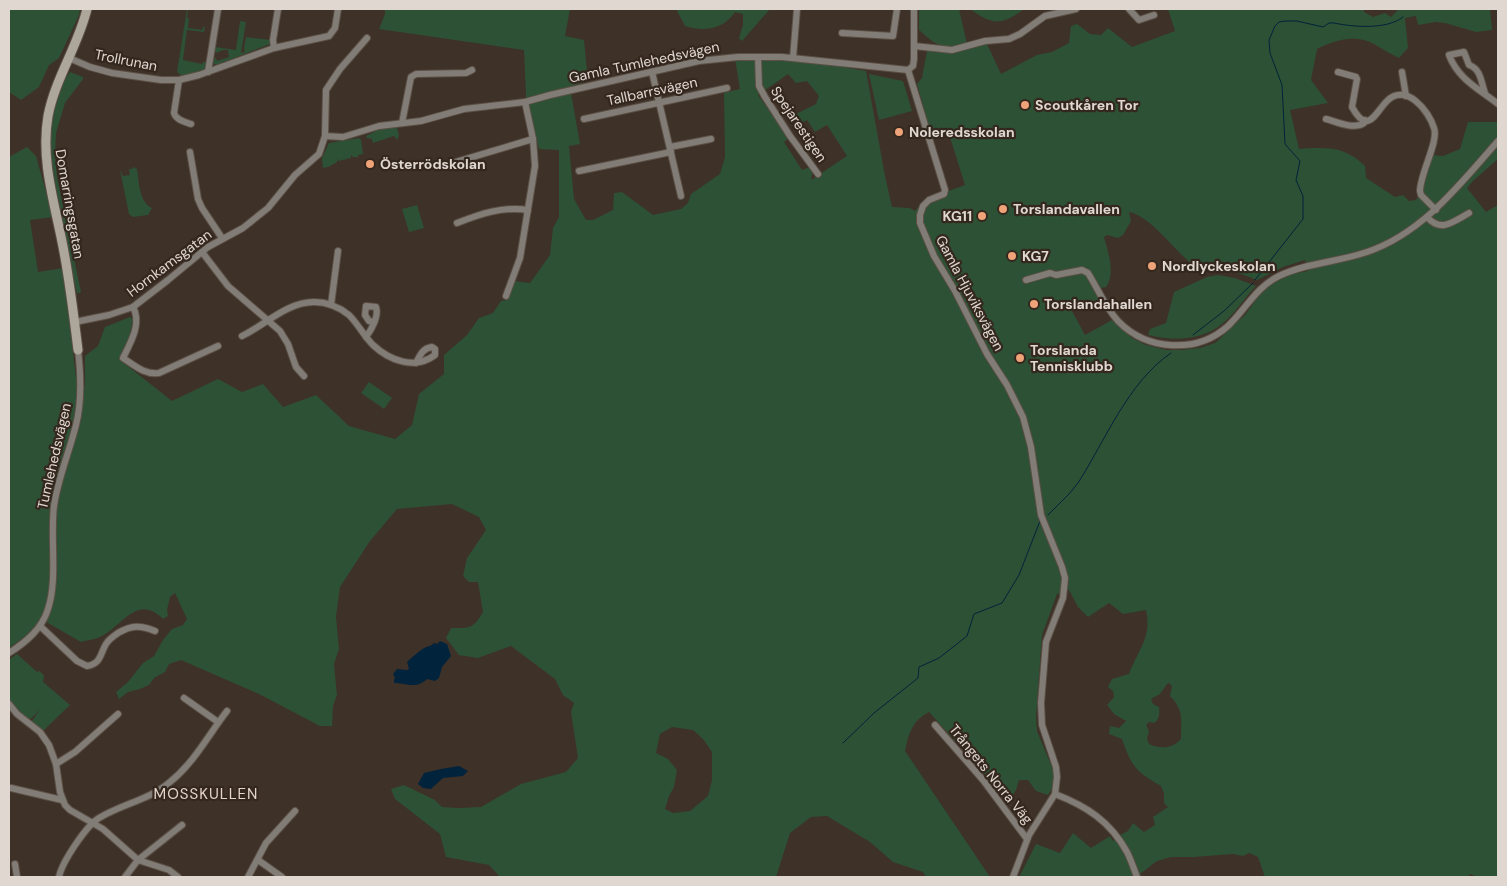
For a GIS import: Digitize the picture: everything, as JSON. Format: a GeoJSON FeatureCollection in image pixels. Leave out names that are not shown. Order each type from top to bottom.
{"type":"FeatureCollection","features":[{"type":"Feature","properties":{"kind":"street","name":"Domarringsgatan"},"geometry":{"type":"LineString","coordinates":[[78,350],[64,252],[47,168],[46,148],[47,125],[51,103],[87,9]]}},
{"type":"Feature","properties":{"kind":"street"},"geometry":{"type":"LineString","coordinates":[[208,72],[218,9]]}},
{"type":"Feature","properties":{"kind":"street"},"geometry":{"type":"LineString","coordinates":[[274,48],[273,40],[278,9]]}},
{"type":"Feature","properties":{"kind":"street","name":"Trollrunan"},"geometry":{"type":"LineString","coordinates":[[69,58],[90,67],[112,73],[161,80],[179,80],[208,72],[274,48],[329,36],[335,28],[338,9]]}},
{"type":"Feature","properties":{"kind":"street"},"geometry":{"type":"LineString","coordinates":[[793,58],[797,9]]}},
{"type":"Feature","properties":{"kind":"street"},"geometry":{"type":"LineString","coordinates":[[842,33],[893,36],[897,9]]}},
{"type":"Feature","properties":{"kind":"street"},"geometry":{"type":"LineString","coordinates":[[908,70],[913,66],[914,9]]}},
{"type":"Feature","properties":{"kind":"street"},"geometry":{"type":"LineString","coordinates":[[914,46],[952,50],[985,41],[1009,39],[1056,11],[1076,9]]}},
{"type":"Feature","properties":{"kind":"street"},"geometry":{"type":"LineString","coordinates":[[1129,9],[1139,20],[1154,15]]}},
{"type":"Feature","properties":{"kind":"street"},"geometry":{"type":"LineString","coordinates":[[325,136],[326,90],[340,69],[367,38]]}},
{"type":"Feature","properties":{"kind":"street"},"geometry":{"type":"LineString","coordinates":[[1484,92],[1479,71],[1475,67],[1469,66],[1464,52],[1449,55],[1455,69],[1466,81],[1480,92],[1484,92],[1498,104]]}},
{"type":"Feature","properties":{"kind":"street","name":"Gamla Tumlehedsvägen"},"geometry":{"type":"LineString","coordinates":[[325,136],[343,137],[379,126],[421,121],[464,109],[525,102],[700,61],[738,57],[793,58],[908,70]]}},
{"type":"Feature","properties":{"kind":"street","name":"Spejarestigen"},"geometry":{"type":"LineString","coordinates":[[758,57],[759,86],[790,136],[818,174]]}},
{"type":"Feature","properties":{"kind":"street"},"geometry":{"type":"LineString","coordinates":[[402,123],[411,77],[416,74],[466,73],[472,70]]}},
{"type":"Feature","properties":{"kind":"street","name":"Gamla Hjuviksvägen"},"geometry":{"type":"LineString","coordinates":[[908,70],[945,190],[944,194],[929,200],[923,206],[920,224],[934,256],[956,291],[987,354],[1019,408],[1031,447],[1041,515],[1064,574],[1063,598],[1046,642],[1041,703],[1042,725],[1056,767],[1055,794],[1027,839],[1013,877]]}},
{"type":"Feature","properties":{"kind":"street"},"geometry":{"type":"LineString","coordinates":[[652,72],[680,196]]}},
{"type":"Feature","properties":{"kind":"street"},"geometry":{"type":"LineString","coordinates":[[1338,72],[1356,77],[1352,107],[1365,120],[1368,121],[1374,118],[1391,98],[1406,96],[1420,103],[1434,128],[1434,139],[1420,191],[1421,195],[1436,210]]}},
{"type":"Feature","properties":{"kind":"street"},"geometry":{"type":"LineString","coordinates":[[1402,72],[1406,96]]}},
{"type":"Feature","properties":{"kind":"street"},"geometry":{"type":"LineString","coordinates":[[179,80],[174,113],[183,122],[191,124]]}},
{"type":"Feature","properties":{"kind":"street","name":"Tallbarrsvägen"},"geometry":{"type":"LineString","coordinates":[[584,118],[727,88]]}},
{"type":"Feature","properties":{"kind":"street"},"geometry":{"type":"LineString","coordinates":[[506,296],[520,258],[535,166],[533,139],[525,102]]}},
{"type":"Feature","properties":{"kind":"street"},"geometry":{"type":"LineString","coordinates":[[1326,119],[1353,126],[1364,124],[1365,120]]}},
{"type":"Feature","properties":{"kind":"street","name":"Hornkamsgatan"},"geometry":{"type":"LineString","coordinates":[[75,322],[114,313],[133,306],[202,252],[222,238],[252,222],[268,208],[295,175],[318,154],[325,136]]}},
{"type":"Feature","properties":{"kind":"street"},"geometry":{"type":"LineString","coordinates":[[439,167],[533,139]]}},
{"type":"Feature","properties":{"kind":"street"},"geometry":{"type":"LineString","coordinates":[[579,171],[711,139]]}},
{"type":"Feature","properties":{"kind":"street"},"geometry":{"type":"LineString","coordinates":[[1026,280],[1050,273],[1056,275],[1084,271],[1088,273],[1113,315],[1125,327],[1138,336],[1155,343],[1185,346],[1205,340],[1221,331],[1254,294],[1278,276],[1305,267],[1344,259],[1383,246],[1413,229],[1436,210],[1498,141]]}},
{"type":"Feature","properties":{"kind":"street"},"geometry":{"type":"LineString","coordinates":[[190,152],[198,199],[222,238]]}},
{"type":"Feature","properties":{"kind":"street"},"geometry":{"type":"LineString","coordinates":[[457,223],[506,208],[528,210]]}},
{"type":"Feature","properties":{"kind":"street"},"geometry":{"type":"LineString","coordinates":[[1427,217],[1438,226],[1447,225],[1468,213]]}},
{"type":"Feature","properties":{"kind":"street"},"geometry":{"type":"LineString","coordinates":[[331,305],[338,251]]}},
{"type":"Feature","properties":{"kind":"street"},"geometry":{"type":"LineString","coordinates":[[202,252],[228,286],[269,320],[285,338],[296,367],[304,376]]}},
{"type":"Feature","properties":{"kind":"street"},"geometry":{"type":"LineString","coordinates":[[242,336],[256,330],[291,307],[303,303],[316,302],[331,305],[349,315],[366,337],[386,354],[401,361],[416,363]]}},
{"type":"Feature","properties":{"kind":"street"},"geometry":{"type":"LineString","coordinates":[[133,306],[137,320],[123,358],[142,371],[152,374],[159,373],[218,346]]}},
{"type":"Feature","properties":{"kind":"street"},"geometry":{"type":"LineString","coordinates":[[366,337],[372,329],[373,322]]}},
{"type":"Feature","properties":{"kind":"street","name":"Tumlehedsvägen"},"geometry":{"type":"LineString","coordinates":[[9,653],[26,641],[40,626],[48,609],[52,593],[53,512],[56,492],[76,427],[80,379],[78,350]]}},
{"type":"Feature","properties":{"kind":"street"},"geometry":{"type":"LineString","coordinates":[[40,626],[77,661],[87,666],[96,662],[101,657],[105,645],[110,640],[129,627],[140,626],[155,631]]}},
{"type":"Feature","properties":{"kind":"street"},"geometry":{"type":"LineString","coordinates":[[184,698],[218,722]]}},
{"type":"Feature","properties":{"kind":"street"},"geometry":{"type":"LineString","coordinates":[[9,704],[17,714],[43,736],[54,755],[62,800],[70,810],[95,823],[116,839],[138,860],[169,870],[178,877]]}},
{"type":"Feature","properties":{"kind":"street"},"geometry":{"type":"LineString","coordinates":[[59,877],[68,855],[95,823],[102,817],[149,796],[172,781],[186,767],[227,711]]}},
{"type":"Feature","properties":{"kind":"street"},"geometry":{"type":"LineString","coordinates":[[56,764],[75,752],[118,714]]}},
{"type":"Feature","properties":{"kind":"street","name":"Trångets Norra Väg"},"geometry":{"type":"LineString","coordinates":[[935,725],[983,780],[1027,839]]}},
{"type":"Feature","properties":{"kind":"street"},"geometry":{"type":"LineString","coordinates":[[12,788],[62,800]]}},
{"type":"Feature","properties":{"kind":"street"},"geometry":{"type":"LineString","coordinates":[[1055,794],[1078,803],[1108,825],[1127,851],[1137,877]]}},
{"type":"Feature","properties":{"kind":"street"},"geometry":{"type":"LineString","coordinates":[[248,877],[266,843],[295,811]]}},
{"type":"Feature","properties":{"kind":"street"},"geometry":{"type":"LineString","coordinates":[[125,877],[138,860],[182,826]]}},
{"type":"Feature","properties":{"kind":"street"},"geometry":{"type":"LineString","coordinates":[[258,860],[282,877]]}},
{"type":"Feature","properties":{"kind":"street"},"geometry":{"type":"LineString","coordinates":[[15,864],[17,877]]}},
{"type":"Feature","properties":{"kind":"green space"},"geometry":{"type":"Polygon","coordinates":[[[9,9],[80,9],[59,58],[49,65],[39,87],[21,100],[9,92],[9,9]]]}},
{"type":"Feature","properties":{"kind":"green space"},"geometry":{"type":"Polygon","coordinates":[[[187,9],[187,18],[189,18],[188,28],[202,30],[205,27],[204,32],[187,30],[183,60],[202,64],[203,62],[208,63],[206,69],[182,76],[177,72],[187,9]]]}},
{"type":"Feature","properties":{"kind":"green space"},"geometry":{"type":"Polygon","coordinates":[[[385,9],[570,9],[565,36],[584,40],[588,81],[570,87],[580,144],[569,146],[574,199],[586,220],[593,220],[613,210],[614,193],[622,192],[653,215],[681,209],[688,203],[691,194],[720,174],[725,157],[724,93],[740,89],[735,59],[815,62],[866,71],[892,207],[910,208],[915,211],[924,200],[965,185],[948,131],[932,137],[917,84],[922,78],[927,51],[925,50],[951,53],[987,44],[1001,74],[1037,55],[1052,52],[1069,43],[1071,26],[1077,24],[1090,34],[1101,35],[1108,28],[1132,47],[1175,31],[1168,9],[1364,9],[1364,12],[1373,17],[1385,13],[1391,17],[1399,9],[1490,9],[1492,30],[1476,32],[1445,23],[1436,22],[1418,25],[1416,16],[1405,18],[1408,48],[1399,58],[1374,44],[1360,39],[1345,39],[1317,49],[1311,80],[1328,103],[1290,110],[1299,149],[1326,148],[1342,151],[1358,159],[1365,166],[1366,178],[1395,197],[1403,195],[1409,201],[1416,200],[1421,192],[1433,155],[1443,156],[1460,149],[1468,122],[1498,122],[1498,159],[1467,188],[1486,212],[1498,205],[1498,877],[1477,877],[1470,874],[1468,877],[1265,877],[1258,857],[1249,853],[1243,856],[1233,854],[1171,857],[1157,861],[1136,877],[1019,877],[1036,844],[1060,853],[1073,833],[1091,848],[1110,836],[1113,841],[1128,831],[1133,823],[1144,832],[1155,825],[1153,817],[1168,807],[1164,803],[1164,794],[1161,786],[1140,772],[1132,762],[1122,739],[1109,734],[1110,726],[1119,728],[1126,721],[1114,714],[1107,705],[1114,697],[1113,691],[1108,687],[1112,679],[1129,674],[1146,636],[1146,610],[1123,614],[1109,603],[1088,617],[1078,607],[1069,590],[1057,594],[1042,635],[1036,717],[1037,731],[1054,772],[1053,787],[1048,795],[1036,791],[1028,780],[1019,780],[1016,790],[1009,801],[929,712],[915,724],[908,739],[905,751],[990,877],[926,877],[923,872],[893,862],[870,842],[827,816],[811,817],[790,833],[776,877],[500,877],[489,865],[446,857],[440,834],[395,799],[391,789],[404,785],[435,800],[442,807],[481,807],[521,784],[566,772],[578,758],[571,712],[574,703],[563,695],[555,679],[511,646],[478,658],[459,655],[446,638],[451,628],[463,628],[473,625],[483,612],[478,582],[469,582],[463,576],[467,558],[486,530],[479,517],[452,504],[397,509],[370,541],[340,587],[336,617],[339,649],[334,664],[337,695],[333,706],[332,726],[320,726],[259,694],[181,660],[169,664],[165,672],[154,678],[149,685],[128,692],[119,699],[116,692],[128,682],[143,663],[154,656],[172,629],[183,625],[187,619],[175,593],[170,597],[167,610],[168,616],[163,619],[154,612],[145,609],[138,610],[100,637],[81,642],[41,619],[27,635],[9,648],[9,157],[27,147],[36,156],[53,217],[30,220],[38,272],[63,268],[76,377],[85,387],[85,356],[98,346],[105,327],[130,317],[133,319],[129,339],[120,360],[172,401],[218,379],[242,392],[263,384],[283,407],[316,395],[349,426],[395,439],[412,425],[419,394],[444,374],[444,355],[467,335],[479,318],[493,313],[501,301],[507,300],[514,281],[530,283],[550,255],[553,228],[559,217],[559,150],[539,149],[526,97],[524,50],[379,29],[385,9]],[[788,74],[758,95],[789,138],[784,142],[802,170],[810,167],[813,171],[811,180],[847,156],[827,125],[815,132],[807,120],[794,126],[790,115],[794,115],[816,104],[819,96],[807,81],[796,83],[788,74]],[[1129,212],[1131,221],[1123,235],[1118,238],[1107,235],[1104,237],[1111,269],[1109,282],[1106,287],[1101,288],[1099,302],[1072,311],[1085,335],[1112,320],[1132,338],[1146,345],[1166,350],[1200,348],[1215,343],[1245,315],[1261,293],[1277,281],[1292,274],[1308,271],[1305,260],[1283,267],[1257,280],[1230,271],[1202,271],[1184,257],[1147,221],[1129,212]],[[1169,683],[1160,694],[1151,699],[1153,704],[1159,707],[1156,722],[1149,722],[1146,725],[1149,731],[1147,739],[1149,744],[1158,747],[1174,745],[1181,739],[1180,711],[1170,696],[1172,686],[1169,683]],[[672,727],[660,734],[656,753],[668,759],[677,770],[674,787],[665,809],[673,813],[690,811],[708,796],[712,780],[712,752],[703,739],[693,730],[672,727]]]}},
{"type":"Feature","properties":{"kind":"green space"},"geometry":{"type":"Polygon","coordinates":[[[676,9],[770,9],[742,41],[739,38],[743,25],[743,14],[735,12],[725,23],[719,26],[699,29],[685,26],[676,9]]]}},
{"type":"Feature","properties":{"kind":"green space"},"geometry":{"type":"Polygon","coordinates":[[[919,9],[959,9],[967,44],[945,46],[931,40],[919,30],[919,9]]]}},
{"type":"Feature","properties":{"kind":"green space"},"geometry":{"type":"Polygon","coordinates":[[[970,9],[1024,9],[1003,21],[991,21],[970,9]]]}},
{"type":"Feature","properties":{"kind":"green space"},"geometry":{"type":"Polygon","coordinates":[[[240,21],[246,22],[241,53],[245,52],[246,37],[271,40],[270,44],[216,65],[213,63],[214,58],[217,61],[229,57],[228,50],[216,53],[215,47],[236,50],[240,21]]]}},
{"type":"Feature","properties":{"kind":"green space"},"geometry":{"type":"Polygon","coordinates":[[[70,72],[83,77],[83,79],[65,103],[56,133],[55,155],[57,177],[81,292],[77,294],[51,172],[50,137],[53,113],[64,81],[70,72]]]}},
{"type":"Feature","properties":{"kind":"green space"},"geometry":{"type":"Polygon","coordinates":[[[869,74],[903,81],[912,111],[879,120],[869,74]]]}},
{"type":"Feature","properties":{"kind":"green space"},"geometry":{"type":"Polygon","coordinates":[[[395,127],[399,135],[397,140],[394,136],[373,143],[372,139],[366,136],[378,130],[395,127]]]}},
{"type":"Feature","properties":{"kind":"green space"},"geometry":{"type":"Polygon","coordinates":[[[359,138],[363,154],[358,155],[358,157],[351,155],[351,158],[338,161],[337,158],[337,162],[323,168],[322,158],[329,143],[359,138]]]}},
{"type":"Feature","properties":{"kind":"green space"},"geometry":{"type":"Polygon","coordinates":[[[133,167],[137,169],[144,201],[152,208],[148,215],[133,217],[129,214],[120,170],[123,176],[130,175],[129,169],[133,167]]]}},
{"type":"Feature","properties":{"kind":"green space"},"geometry":{"type":"Polygon","coordinates":[[[417,205],[424,228],[409,232],[402,209],[417,205]]]}},
{"type":"Feature","properties":{"kind":"green space"},"geometry":{"type":"Polygon","coordinates":[[[1218,275],[1235,278],[1256,286],[1235,311],[1214,330],[1196,337],[1177,339],[1148,335],[1150,329],[1166,323],[1174,292],[1207,277],[1218,275]]]}},
{"type":"Feature","properties":{"kind":"green space"},"geometry":{"type":"Polygon","coordinates":[[[369,382],[392,398],[384,409],[361,393],[369,382]]]}},
{"type":"Feature","properties":{"kind":"green space"},"geometry":{"type":"Polygon","coordinates":[[[17,654],[37,672],[39,671],[44,675],[43,682],[70,705],[43,731],[31,722],[39,709],[28,721],[9,700],[10,659],[17,654]]]}},
{"type":"Feature","properties":{"kind":"water"},"geometry":{"type":"Polygon","coordinates":[[[440,641],[447,644],[451,656],[442,667],[439,678],[435,681],[427,679],[414,685],[394,683],[395,678],[393,674],[397,669],[409,669],[407,662],[411,658],[424,648],[434,643],[437,644],[440,641]]]}},
{"type":"Feature","properties":{"kind":"water"},"geometry":{"type":"Polygon","coordinates":[[[459,766],[468,771],[463,776],[443,778],[431,789],[423,788],[418,784],[424,773],[459,766]]]}},
{"type":"Feature","properties":{"kind":"waterway"},"geometry":{"type":"LineString","coordinates":[[1255,280],[1303,219],[1303,196],[1296,180],[1300,161],[1285,144],[1282,85],[1270,53],[1269,40],[1275,26],[1279,22],[1285,21],[1297,21],[1323,27],[1329,23],[1351,26],[1379,26],[1403,17]]}},
{"type":"Feature","properties":{"kind":"waterway"},"geometry":{"type":"LineString","coordinates":[[1193,335],[1224,311],[1253,283]]}},
{"type":"Feature","properties":{"kind":"waterway"},"geometry":{"type":"LineString","coordinates":[[1048,515],[1078,483],[1118,413],[1142,380],[1171,353]]}},
{"type":"Feature","properties":{"kind":"waterway"},"geometry":{"type":"LineString","coordinates":[[843,743],[874,713],[918,678],[919,667],[939,658],[967,636],[974,614],[1002,603],[1019,575],[1040,521]]}},
{"type":"Feature","properties":{"kind":"place","name":"Scoutkåren Tor"},"geometry":{"type":"Point","coordinates":[1025,105]}},
{"type":"Feature","properties":{"kind":"place","name":"Noleredsskolan"},"geometry":{"type":"Point","coordinates":[899,132]}},
{"type":"Feature","properties":{"kind":"place","name":"Österrödskolan"},"geometry":{"type":"Point","coordinates":[370,164]}},
{"type":"Feature","properties":{"kind":"place","name":"Torslandavallen"},"geometry":{"type":"Point","coordinates":[1003,209]}},
{"type":"Feature","properties":{"kind":"place","name":"KG11"},"geometry":{"type":"Point","coordinates":[982,216]}},
{"type":"Feature","properties":{"kind":"place","name":"KG7"},"geometry":{"type":"Point","coordinates":[1012,256]}},
{"type":"Feature","properties":{"kind":"place","name":"Nordlyckeskolan"},"geometry":{"type":"Point","coordinates":[1152,266]}},
{"type":"Feature","properties":{"kind":"place","name":"Torslandahallen"},"geometry":{"type":"Point","coordinates":[1034,304]}},
{"type":"Feature","properties":{"kind":"place","name":"Torslanda Tennisklubb"},"geometry":{"type":"Point","coordinates":[1020,358]}},
{"type":"Feature","properties":{"kind":"district","name":"MOSSKULLEN"},"geometry":{"type":"Point","coordinates":[206,794]}}]}
